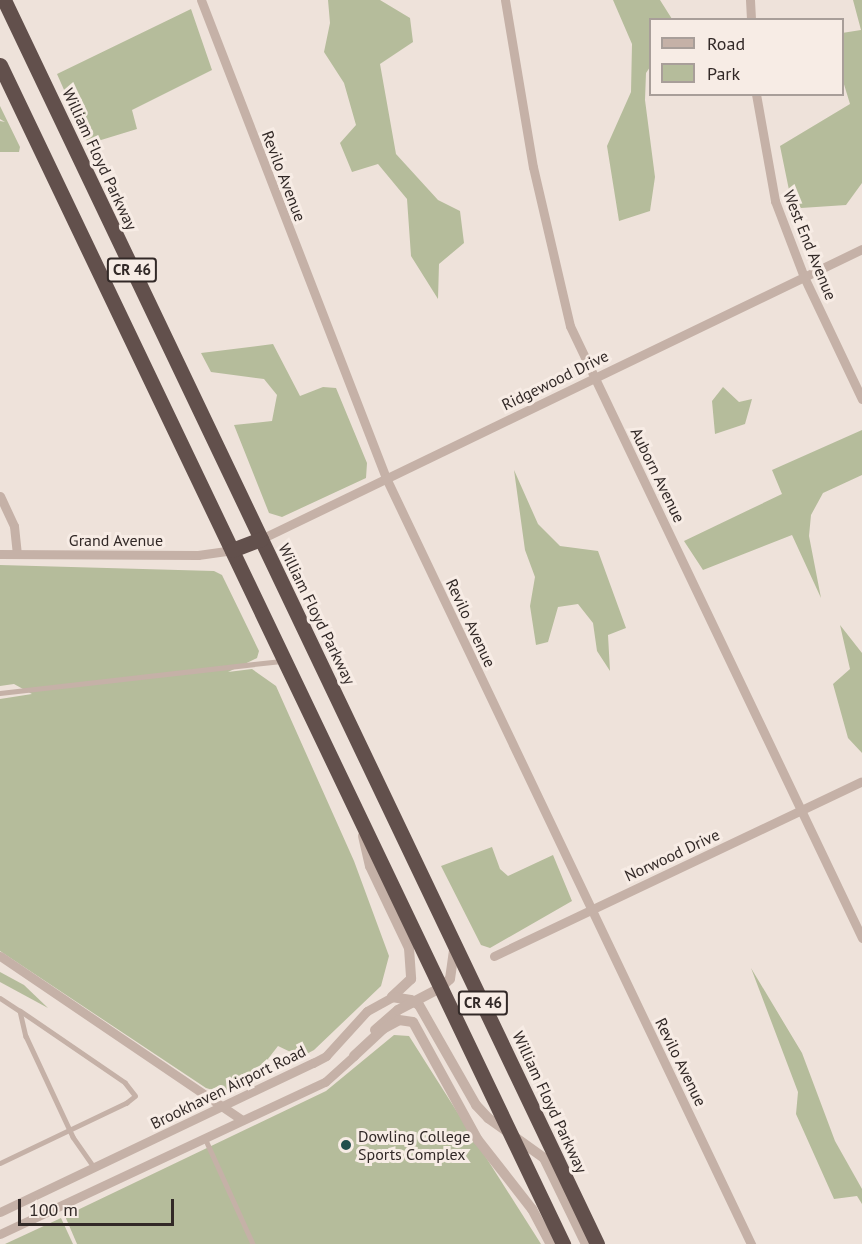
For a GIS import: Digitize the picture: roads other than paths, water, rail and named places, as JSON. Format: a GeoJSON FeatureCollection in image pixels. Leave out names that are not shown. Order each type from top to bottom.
{"type":"FeatureCollection","features":[{"type":"Feature","properties":{"kind":"highway","name":"William Floyd Parkway"},"geometry":{"type":"LineString","coordinates":[[4,0],[597,1244]]}},
{"type":"Feature","properties":{"kind":"highway","name":"CR 46"},"geometry":{"type":"LineString","coordinates":[[0,65],[563,1244]]}},
{"type":"Feature","properties":{"kind":"highway"},"geometry":{"type":"LineString","coordinates":[[232,550],[261,539]]}},
{"type":"Feature","properties":{"kind":"street","name":"Revilo Avenue"},"geometry":{"type":"LineString","coordinates":[[201,0],[386,478],[751,1244]]}},
{"type":"Feature","properties":{"kind":"street","name":"Auborn Avenue"},"geometry":{"type":"LineString","coordinates":[[505,0],[550,249],[570,326],[862,938]]}},
{"type":"Feature","properties":{"kind":"street"},"geometry":{"type":"LineString","coordinates":[[750,0],[752,18]]}},
{"type":"Feature","properties":{"kind":"street","name":"West End Avenue"},"geometry":{"type":"LineString","coordinates":[[756,96],[775,201],[804,277],[862,399]]}},
{"type":"Feature","properties":{"kind":"street","name":"Ridgewood Drive"},"geometry":{"type":"LineString","coordinates":[[261,539],[862,249]]}},
{"type":"Feature","properties":{"kind":"street"},"geometry":{"type":"LineString","coordinates":[[0,496],[14,526],[17,554]]}},
{"type":"Feature","properties":{"kind":"street","name":"Grand Avenue"},"geometry":{"type":"LineString","coordinates":[[0,554],[198,555],[232,550]]}},
{"type":"Feature","properties":{"kind":"street","name":"Norwood Drive"},"geometry":{"type":"LineString","coordinates":[[494,956],[862,781]]}},
{"type":"Feature","properties":{"kind":"street"},"geometry":{"type":"LineString","coordinates":[[359,817],[370,866],[410,948],[411,979],[392,997]]}},
{"type":"Feature","properties":{"kind":"street"},"geometry":{"type":"LineString","coordinates":[[354,1056],[383,1020],[440,988],[454,967],[452,939]]}},
{"type":"Feature","properties":{"kind":"street"},"geometry":{"type":"LineString","coordinates":[[0,956],[242,1120]]}},
{"type":"Feature","properties":{"kind":"street"},"geometry":{"type":"LineString","coordinates":[[392,997],[414,1002],[433,1027],[476,1105],[510,1134],[544,1158],[585,1244]]}},
{"type":"Feature","properties":{"kind":"street","name":"Brookhaven Airport Road"},"geometry":{"type":"LineString","coordinates":[[0,1212],[326,1056],[367,1011],[392,997]]}},
{"type":"Feature","properties":{"kind":"street"},"geometry":{"type":"LineString","coordinates":[[0,1234],[325,1082],[383,1029],[399,1020],[413,1022],[478,1140],[532,1209],[551,1244]]}},
{"type":"Feature","properties":{"kind":"street"},"geometry":{"type":"LineString","coordinates":[[94,1167],[103,1186]]}},
{"type":"Feature","properties":{"kind":"lane"},"geometry":{"type":"LineString","coordinates":[[0,693],[284,660]]}},
{"type":"Feature","properties":{"kind":"lane"},"geometry":{"type":"LineString","coordinates":[[0,998],[134,1092],[126,1103],[0,1163]]}},
{"type":"Feature","properties":{"kind":"lane"},"geometry":{"type":"LineString","coordinates":[[20,1011],[26,1036],[70,1130],[94,1167]]}},
{"type":"Feature","properties":{"kind":"lane"},"geometry":{"type":"LineString","coordinates":[[205,1138],[253,1244]]}},
{"type":"Feature","properties":{"kind":"place","name":"Dowling College Sports Complex"},"geometry":{"type":"Point","coordinates":[346,1145]}}]}
